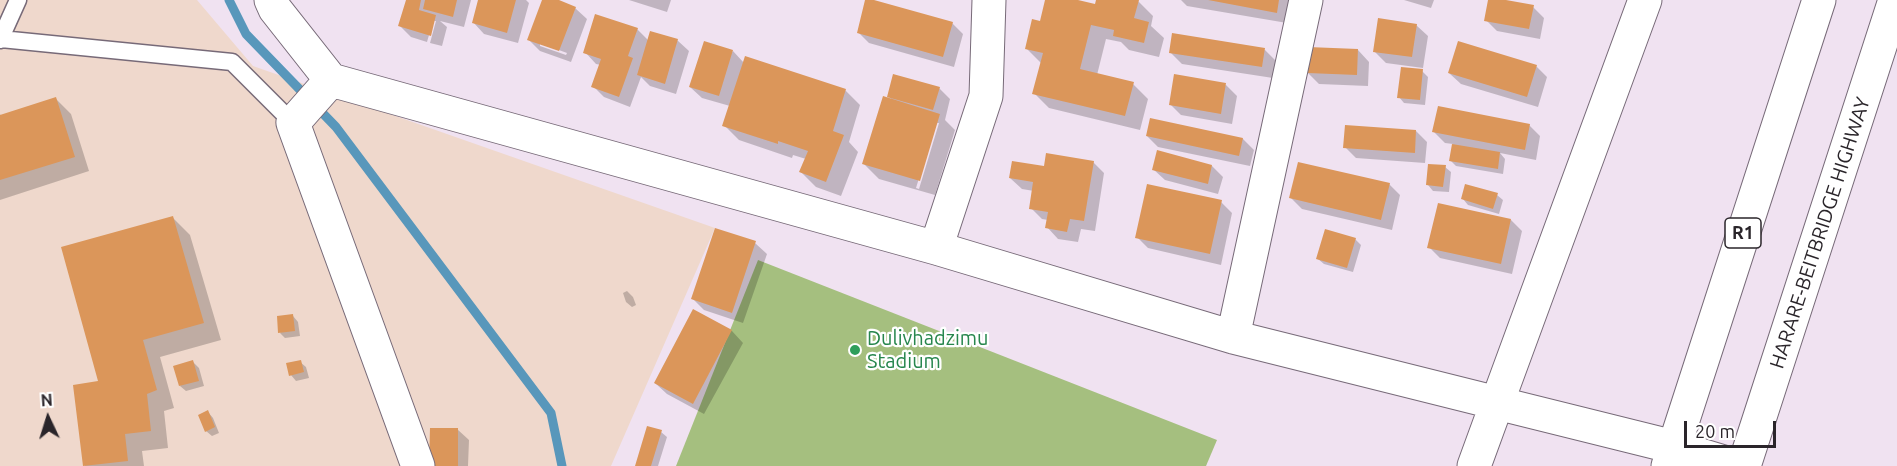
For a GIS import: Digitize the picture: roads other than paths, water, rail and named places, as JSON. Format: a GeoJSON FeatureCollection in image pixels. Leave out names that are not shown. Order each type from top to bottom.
{"type":"FeatureCollection","features":[{"type":"Feature","properties":{"kind":"main road"},"geometry":{"type":"LineString","coordinates":[[271,0],[312,101],[418,466]]}},
{"type":"Feature","properties":{"kind":"main road"},"geometry":{"type":"LineString","coordinates":[[936,248],[986,96],[989,0]]}},
{"type":"Feature","properties":{"kind":"main road"},"geometry":{"type":"LineString","coordinates":[[1233,337],[1306,0]]}},
{"type":"Feature","properties":{"kind":"main road"},"geometry":{"type":"LineString","coordinates":[[1474,466],[1645,0]]}},
{"type":"Feature","properties":{"kind":"main road","name":"R1"},"geometry":{"type":"LineString","coordinates":[[1671,457],[1818,0]]}},
{"type":"Feature","properties":{"kind":"main road","name":"HARARE-BEITBRIDGE HIGHWAY"},"geometry":{"type":"LineString","coordinates":[[1744,466],[1884,66],[1895,0]]}},
{"type":"Feature","properties":{"kind":"main road"},"geometry":{"type":"LineString","coordinates":[[312,101],[936,248],[1233,337],[1497,403],[1671,457],[1737,466]]}},
{"type":"Feature","properties":{"kind":"lane"},"geometry":{"type":"LineString","coordinates":[[18,0],[0,39],[232,62],[312,101]]}},
{"type":"Feature","properties":{"kind":"waterway"},"geometry":{"type":"LineString","coordinates":[[229,0],[246,34],[336,127],[551,413],[562,466]]}},
{"type":"Feature","properties":{"kind":"place","name":"Dulivhadzimu Stadium"},"geometry":{"type":"Point","coordinates":[855,350]}}]}
